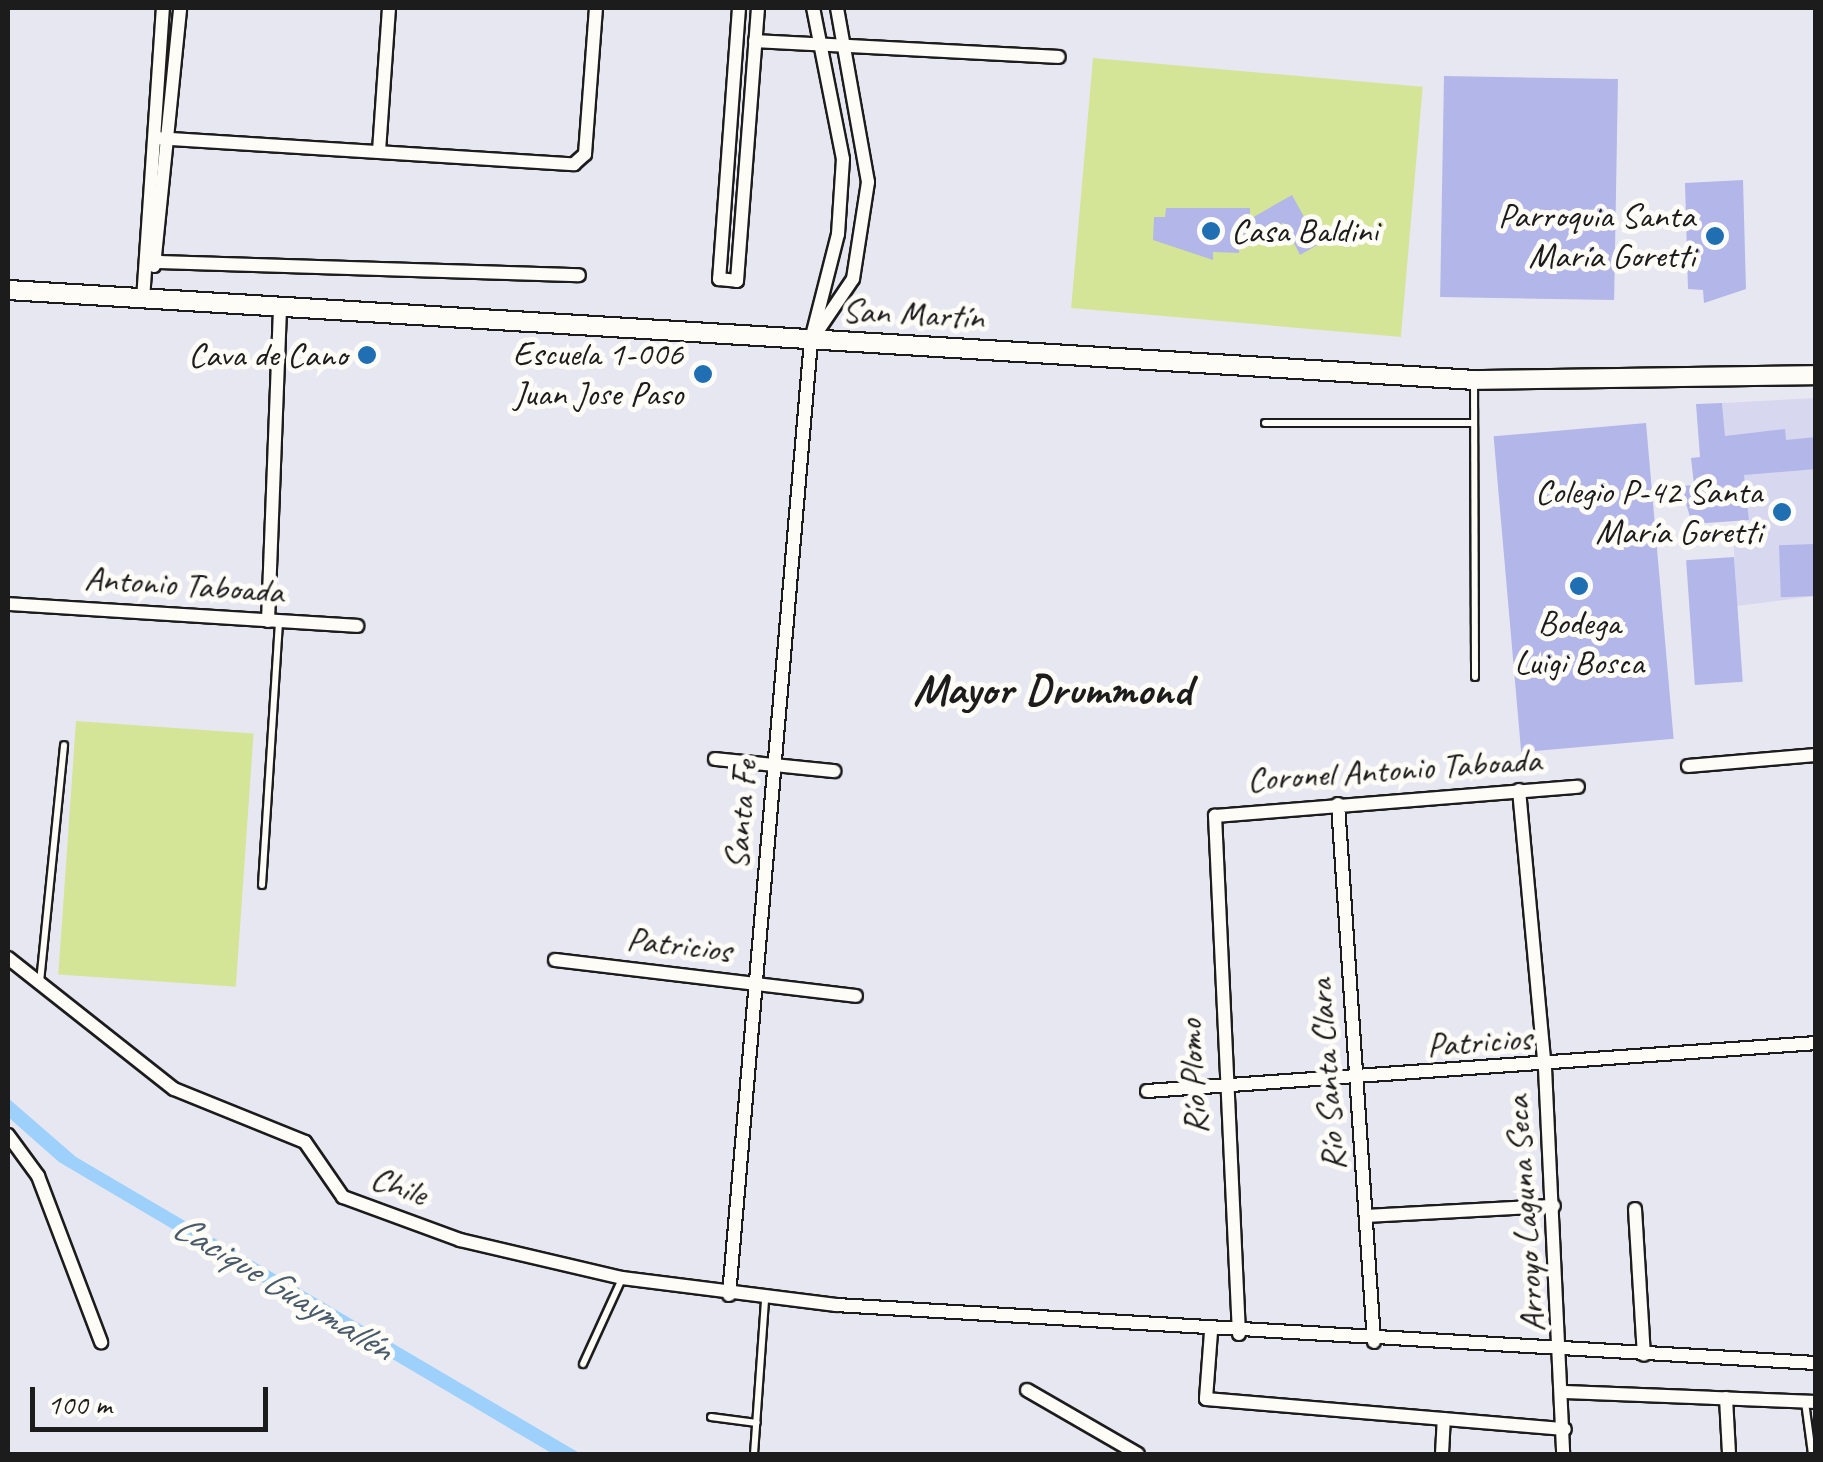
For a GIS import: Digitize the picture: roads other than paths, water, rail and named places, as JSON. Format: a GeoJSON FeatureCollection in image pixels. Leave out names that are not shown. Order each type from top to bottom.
{"type":"FeatureCollection","features":[{"type":"Feature","properties":{"kind":"main road","name":"San Martín"},"geometry":{"type":"LineString","coordinates":[[8,290],[1474,380],[1816,375]]}},
{"type":"Feature","properties":{"kind":"street"},"geometry":{"type":"LineString","coordinates":[[144,300],[163,8]]}},
{"type":"Feature","properties":{"kind":"street"},"geometry":{"type":"LineString","coordinates":[[145,274],[158,262],[172,140],[180,8]]}},
{"type":"Feature","properties":{"kind":"street"},"geometry":{"type":"LineString","coordinates":[[379,151],[389,8]]}},
{"type":"Feature","properties":{"kind":"street"},"geometry":{"type":"LineString","coordinates":[[155,138],[582,161],[596,8]]}},
{"type":"Feature","properties":{"kind":"street"},"geometry":{"type":"LineString","coordinates":[[739,8],[719,278],[737,281],[758,8]]}},
{"type":"Feature","properties":{"kind":"street","name":"Santa Fe"},"geometry":{"type":"LineString","coordinates":[[729,1296],[811,340],[828,274],[843,159],[812,8]]}},
{"type":"Feature","properties":{"kind":"street"},"geometry":{"type":"LineString","coordinates":[[811,340],[854,278],[868,156],[836,8]]}},
{"type":"Feature","properties":{"kind":"street"},"geometry":{"type":"LineString","coordinates":[[755,41],[1060,58]]}},
{"type":"Feature","properties":{"kind":"street"},"geometry":{"type":"LineString","coordinates":[[843,159],[868,156]]}},
{"type":"Feature","properties":{"kind":"street"},"geometry":{"type":"LineString","coordinates":[[147,250],[158,262],[579,275]]}},
{"type":"Feature","properties":{"kind":"street"},"geometry":{"type":"LineString","coordinates":[[828,274],[854,278]]}},
{"type":"Feature","properties":{"kind":"street"},"geometry":{"type":"LineString","coordinates":[[273,621],[280,308]]}},
{"type":"Feature","properties":{"kind":"street","name":"Antonio Taboada"},"geometry":{"type":"LineString","coordinates":[[8,604],[358,626]]}},
{"type":"Feature","properties":{"kind":"street"},"geometry":{"type":"LineString","coordinates":[[1688,766],[1816,755]]}},
{"type":"Feature","properties":{"kind":"street"},"geometry":{"type":"LineString","coordinates":[[715,759],[834,772]]}},
{"type":"Feature","properties":{"kind":"street","name":"Coronel Antonio Taboada"},"geometry":{"type":"LineString","coordinates":[[1215,816],[1578,786]]}},
{"type":"Feature","properties":{"kind":"street","name":"Arroyo Laguna Seca"},"geometry":{"type":"LineString","coordinates":[[1519,790],[1545,1068],[1564,1352],[1564,1454]]}},
{"type":"Feature","properties":{"kind":"street","name":"Río Santa Clara"},"geometry":{"type":"LineString","coordinates":[[1338,804],[1374,1342]]}},
{"type":"Feature","properties":{"kind":"street","name":"Río Plomo"},"geometry":{"type":"LineString","coordinates":[[1215,816],[1223,1090],[1240,1334]]}},
{"type":"Feature","properties":{"kind":"street","name":"Chile"},"geometry":{"type":"LineString","coordinates":[[8,958],[174,1089],[305,1142],[344,1197],[460,1240],[622,1278],[729,1296],[1211,1332],[1816,1363]]}},
{"type":"Feature","properties":{"kind":"street","name":"Patricios"},"geometry":{"type":"LineString","coordinates":[[555,960],[856,996]]}},
{"type":"Feature","properties":{"kind":"street","name":"Patricios"},"geometry":{"type":"LineString","coordinates":[[1147,1091],[1223,1090],[1545,1068],[1816,1044]]}},
{"type":"Feature","properties":{"kind":"street"},"geometry":{"type":"LineString","coordinates":[[8,1135],[38,1176],[100,1342]]}},
{"type":"Feature","properties":{"kind":"street"},"geometry":{"type":"LineString","coordinates":[[1367,1216],[1554,1206]]}},
{"type":"Feature","properties":{"kind":"street"},"geometry":{"type":"LineString","coordinates":[[1635,1209],[1644,1356]]}},
{"type":"Feature","properties":{"kind":"street"},"geometry":{"type":"LineString","coordinates":[[1211,1332],[1206,1399],[1565,1429]]}},
{"type":"Feature","properties":{"kind":"street"},"geometry":{"type":"LineString","coordinates":[[1027,1390],[1138,1454]]}},
{"type":"Feature","properties":{"kind":"street"},"geometry":{"type":"LineString","coordinates":[[1565,1392],[1810,1402]]}},
{"type":"Feature","properties":{"kind":"street"},"geometry":{"type":"LineString","coordinates":[[1726,1398],[1729,1454]]}},
{"type":"Feature","properties":{"kind":"street"},"geometry":{"type":"LineString","coordinates":[[1442,1454],[1444,1420]]}},
{"type":"Feature","properties":{"kind":"lane"},"geometry":{"type":"LineString","coordinates":[[1474,380],[1475,677]]}},
{"type":"Feature","properties":{"kind":"lane"},"geometry":{"type":"LineString","coordinates":[[1265,423],[1474,422]]}},
{"type":"Feature","properties":{"kind":"lane"},"geometry":{"type":"LineString","coordinates":[[262,885],[273,621]]}},
{"type":"Feature","properties":{"kind":"lane"},"geometry":{"type":"LineString","coordinates":[[40,984],[64,745]]}},
{"type":"Feature","properties":{"kind":"lane"},"geometry":{"type":"LineString","coordinates":[[582,1364],[622,1278]]}},
{"type":"Feature","properties":{"kind":"lane"},"geometry":{"type":"LineString","coordinates":[[754,1454],[766,1299]]}},
{"type":"Feature","properties":{"kind":"lane"},"geometry":{"type":"LineString","coordinates":[[1810,1402],[1812,1454]]}},
{"type":"Feature","properties":{"kind":"lane"},"geometry":{"type":"LineString","coordinates":[[711,1418],[757,1422]]}},
{"type":"Feature","properties":{"kind":"water","name":"Cacique Guaymallén"},"geometry":{"type":"Polygon","coordinates":[[[8,1098],[76,1157],[581,1454],[553,1454],[59,1162],[8,1117],[8,1098]]]}},
{"type":"Feature","properties":{"kind":"place","name":"Casa Baldini"},"geometry":{"type":"Point","coordinates":[1211,231]}},
{"type":"Feature","properties":{"kind":"place","name":"Parroquia Santa María Goretti"},"geometry":{"type":"Point","coordinates":[1715,236]}},
{"type":"Feature","properties":{"kind":"place","name":"Cava de Cano"},"geometry":{"type":"Point","coordinates":[367,355]}},
{"type":"Feature","properties":{"kind":"place","name":"Escuela 1-006 Juan Jose Paso"},"geometry":{"type":"Point","coordinates":[703,374]}},
{"type":"Feature","properties":{"kind":"place","name":"Colegio P-42 Santa María Goretti"},"geometry":{"type":"Point","coordinates":[1782,512]}},
{"type":"Feature","properties":{"kind":"place","name":"Bodega Luigi Bosca"},"geometry":{"type":"Point","coordinates":[1579,586]}},
{"type":"Feature","properties":{"kind":"district","name":"Mayor Drummond"},"geometry":{"type":"Point","coordinates":[1052,690]}}]}
